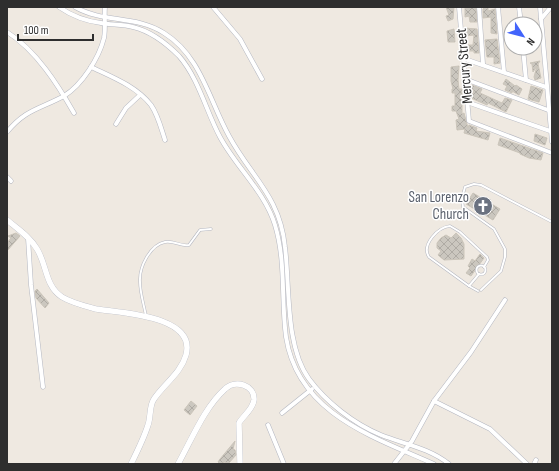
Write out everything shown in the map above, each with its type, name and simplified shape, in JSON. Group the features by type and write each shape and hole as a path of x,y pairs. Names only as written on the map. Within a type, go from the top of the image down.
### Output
{"main road":[{"path":"7,220 28,238 39,252 51,287 60,296 88,307 146,316 175,328 184,338 187,349 186,355 175,375 152,404 148,426 131,464"},
{"path":"178,464 215,401 226,387 235,384 243,384 252,393 254,400 250,409 239,423 240,464"}],"street":[{"path":"59,7 70,14 105,23 133,26 162,42 180,57 199,90 219,136 268,208 275,225 280,247 286,338 293,362 310,391 336,415 350,425 376,439 434,464"},
{"path":"75,7 104,17 144,23 165,34 184,50 198,69 229,136 277,209 285,246 292,335 303,369 315,386 330,401 363,426 428,452 449,464"},
{"path":"7,132 19,118 28,112 64,96 91,67 104,38 105,7"},
{"path":"213,7 240,39 262,79"},
{"name":"Mercury Street","path":"460,7 462,58 469,120 472,124 552,153"},
{"path":"479,7 483,64"},
{"path":"498,7 504,72"},
{"path":"543,17 551,7"},
{"path":"7,32 42,66 64,96 74,113"},
{"path":"543,47 548,110 551,118 550,131 552,141"},
{"path":"524,56 526,80"},
{"path":"462,58 483,64 546,88"},
{"path":"91,67 123,82 140,95 155,113 165,140"},
{"path":"465,79 548,110"},
{"path":"116,124 126,108 140,95"},
{"path":"467,102 550,131"},
{"path":"246,176 252,170"},
{"path":"7,177 11,181"},
{"path":"28,238 31,285 42,387"},
{"path":"280,247 285,246"},
{"path":"394,464 409,445 434,401 471,352 505,300"},
{"path":"285,318 291,316"},
{"path":"282,413 315,386"},
{"path":"434,401 490,429 527,464"},
{"path":"268,425 284,464"}],"lane":[{"path":"482,290 501,271 505,258 505,248 494,229 463,207 462,198 466,187 476,184 519,204 552,222"},
{"path":"478,274 485,273 484,267 488,260 487,257 460,232 450,226 440,229 427,246 427,254 435,263 478,291"},
{"path":"146,316 140,281 142,268 153,249 168,241 184,246 190,245 200,230 210,228"},
{"path":"469,286 478,274 478,267 484,267"}],"building":[{"path":"446,7 454,7 453,19 448,21 446,16 449,15"},
{"path":"465,7 476,7 477,22 470,22 469,16 465,17"},
{"path":"488,7 488,11 495,9 497,34 491,33 491,17 483,18 483,9"},
{"path":"464,28 477,29 479,53 468,51 468,45 473,45 474,35 465,36"},
{"path":"454,29 455,42 448,42 447,31"},
{"path":"497,39 500,63 494,64 494,57 487,57 485,40"},
{"path":"540,61 538,64 541,78 535,80 534,77 537,66 533,72 532,64 530,63"},
{"path":"459,66 458,80 459,89 462,89 462,114 464,113 468,128 469,125 477,128 476,131 490,133 488,140 464,133 465,129 457,130 456,120 459,119 456,111 452,111 452,106 455,106 455,93 452,93 451,67"},
{"path":"506,79 522,89 519,95 512,91 512,93 505,90 507,86 503,84"},
{"path":"472,85 482,89 480,93 502,103 505,98 512,100 506,112 488,103 487,105 471,98 474,90 470,89"},
{"path":"531,86 543,90 539,102 528,99"},
{"path":"535,134 547,138 545,145 534,141"},
{"path":"500,138 543,153 541,160 529,158 498,145"},
{"name":"San Lorenzo Church","path":"473,193 500,209 493,220 466,204"},
{"path":"16,233 20,236 7,251 7,243 11,238 8,236"},
{"path":"456,233 464,244 464,259 444,260 438,255 441,251 437,248 437,243 446,235 451,238"},
{"path":"480,254 484,258 471,276 466,273 470,268 468,266 472,259 475,261"},
{"path":"37,289 49,303 45,308 36,298 35,291"},
{"path":"191,401 197,406 190,415 184,410"},
{"path":"235,441 233,449 235,450 236,455 228,464 225,462 220,464 218,462"}],"place":[{"name":"San Lorenzo Church","path":"483,206"}]}
